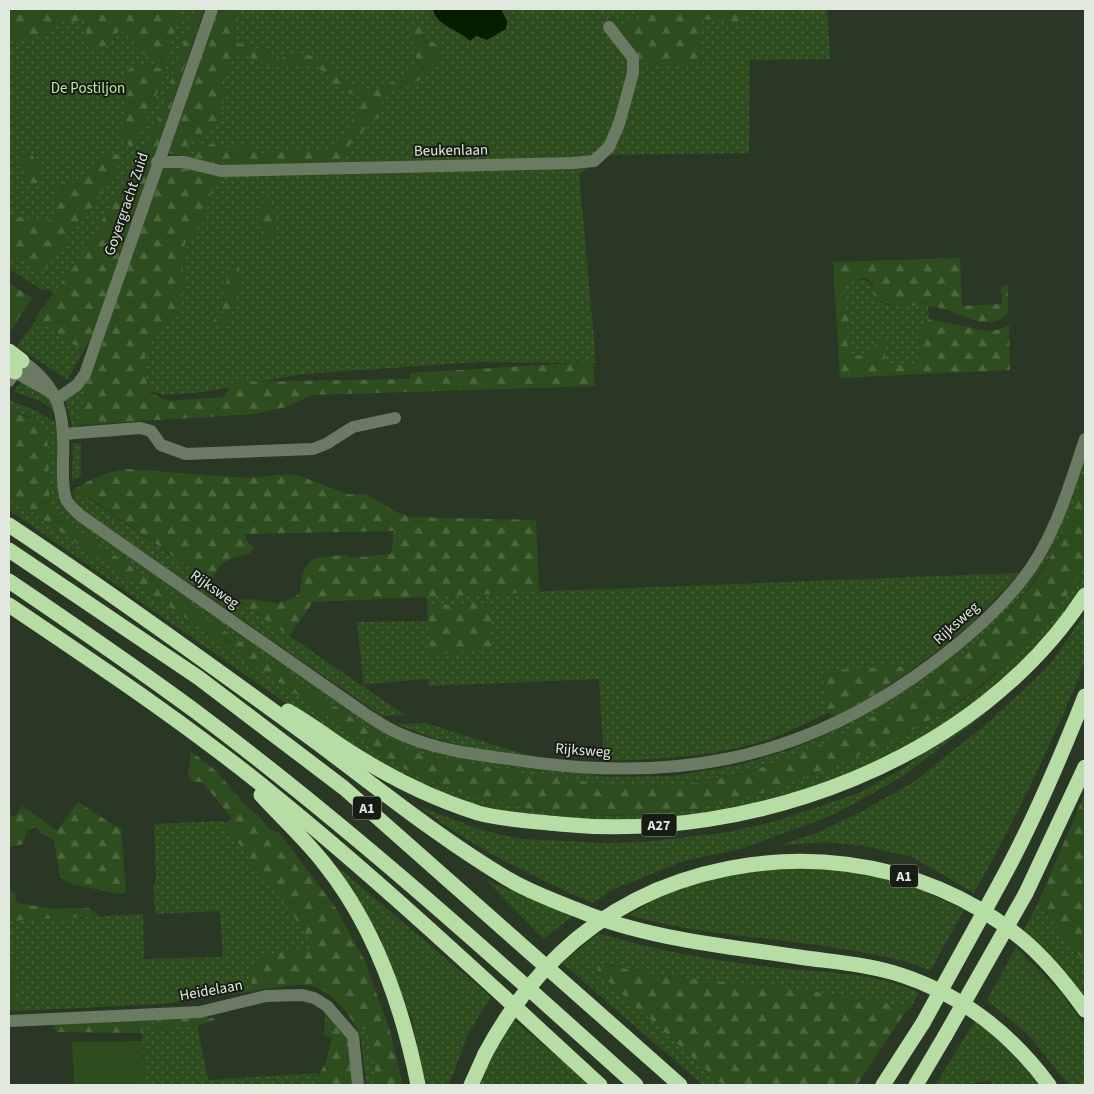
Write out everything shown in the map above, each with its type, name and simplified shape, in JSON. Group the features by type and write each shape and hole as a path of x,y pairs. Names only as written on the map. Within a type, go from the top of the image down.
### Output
{"highway":[{"path":"9,351 14,370"},
{"name":"A1","path":"9,525 234,682 440,834 510,880 582,912 640,931 765,950 816,953 896,968 936,983 976,1006 1012,1034 1060,1085"},
{"name":"A1","path":"9,550 198,678 344,788 680,1085"},
{"name":"A1","path":"9,582 194,711 336,823 520,980 636,1085"},
{"name":"A27","path":"234,682 300,718 393,777 427,794 480,813 578,826 628,827 682,824 750,812 807,796 865,773 926,742 990,699 1017,676 1063,628 1085,595"},
{"path":"9,604 141,695 273,794 380,886 600,1085"},
{"path":"883,1085 923,1023 1026,835 1053,776 1085,696"},
{"path":"231,762 323,862 372,939 392,985 418,1085"},
{"path":"916,1085 1026,893 1085,767"},
{"name":"A1","path":"471,1085 506,1015 558,954 612,912 657,890 703,873 755,862 835,862 902,875 960,898 1002,924 1041,957 1085,1010"},
{"path":"765,950 899,974 953,997 980,1014 1005,1034 1034,1065 1049,1085"}],"street":[{"name":"Goyergracht Zuid","path":"56,397 77,385 85,374 157,162 212,9"},
{"name":"Beukenlaan","path":"157,162 184,162 221,171 594,161 609,147 619,124 633,73 633,58 608,27"},
{"path":"14,370 45,378 56,397"},
{"name":"Rijksweg","path":"56,397 64,438 64,490 66,501 82,516 364,713 397,733 456,751 568,768 636,770 702,764 770,750 850,716 887,696 944,656 987,618 1023,579 1048,539 1067,495 1085,439"},
{"path":"64,438 140,428 151,432 161,445 172,451 186,454 313,449 326,444 353,427 395,418"},
{"name":"Heidelaan","path":"9,1021 200,1012 266,996 302,995 314,998 327,1006 353,1036 358,1085"}],"green space":[{"name":"De Postiljon","path":"9,9 198,9 81,356 67,380 17,346 55,294 46,288 44,291 9,269"},
{"path":"9,9 181,9 155,99 131,149 121,132 128,91 125,80 128,70 136,64 163,69 136,47 132,39 119,30 111,43 99,49 94,46 88,41 86,34 88,21 60,21 46,34 15,41 9,33"},
{"path":"195,9 204,9 98,323 84,351 35,318 82,256 158,121"},
{"path":"226,9 827,9 830,59 750,60 749,153 605,155 579,174 596,363 478,362 303,374 203,392 165,395 129,385 126,322"},
{"path":"641,9 746,9 746,17 736,23 704,19 699,35 703,63 639,63 621,34 623,21 628,23 636,21 642,14"},
{"path":"216,10 236,12 238,17 234,38 238,43 260,49 274,60 279,60 288,54 302,53 323,59 340,72 345,81 373,92 408,75 418,67 411,30 420,26 425,35 441,51 443,56 427,70 422,79 407,87 388,92 383,98 381,114 352,142 340,163 244,165 193,158 197,146 206,143 229,148 247,147 259,153 333,149 336,140 347,130 363,99 340,89 317,66 296,62 283,67 271,66 243,56 236,58 229,68 223,87 228,93 221,100 224,109 211,135 200,137 193,141 183,156 166,153"},
{"path":"28,149 40,167 38,183 28,183 18,155"},
{"path":"109,154 125,155 90,210 44,270 39,272 9,252 9,215 47,222 58,215 55,189 67,181 80,184"},
{"path":"163,164 238,176 214,182 203,223 186,241 183,250 183,292 174,318 162,327 151,341 145,356 145,376 150,393 169,401 224,397 233,382 410,379 410,373 593,362 595,386 312,395 286,407 255,414 80,425 87,379 91,375 100,351"},
{"path":"268,195 271,198 276,232 272,238 267,238 264,234 260,219 262,203"},
{"path":"960,258 962,306 1002,304 1001,286 1008,285 1008,312 1004,317 1000,320 982,322 936,307 880,302 875,299 872,283 868,279 858,278 848,283 842,293 842,299 850,318 846,332 850,352 852,356 864,354 870,351 878,341 884,341 886,363 914,364 919,353 921,332 929,319 991,332 1009,325 1010,370 840,378 833,262"},
{"path":"239,265 240,282 230,320 218,326 210,323 223,313 222,300 226,284 234,267"},
{"path":"858,279 869,282 875,299 886,305 902,303 928,306 929,319 921,332 919,353 914,364 886,363 883,341 877,341 864,354 852,356 848,350 843,292 847,283"},
{"path":"9,283 32,298 9,333"},
{"path":"87,379 80,425 73,430 65,398"},
{"path":"22,382 46,393 56,412 42,402 13,391"},
{"path":"9,400 37,411 58,424 59,496 65,510 339,699 447,753 608,777 672,776 735,766 789,750 823,736 880,705 984,627 1065,514 1085,458 1085,468 1080,493 1066,527 1037,575 999,621 952,663 900,701 844,733 786,759 728,776 673,785 613,785 522,774 433,757 408,750 365,727 50,511 47,431 28,416 9,410"},
{"path":"9,410 41,423 47,431 50,511 365,727 408,750 433,757 551,777 611,784 640,785 670,785 718,779 769,765 820,745 870,719 918,689 962,655 1001,620 1033,583 1057,546 1085,478 1086,557 1075,582 1059,606 1002,667 961,700 893,740 814,774 770,790 725,803 686,810 646,814 562,813 521,807 481,798 442,786 406,770 9,496"},
{"path":"73,443 81,443 81,476 72,481"},
{"path":"127,469 248,478 288,474 300,476 347,494 368,495 396,512 410,517 536,520 539,592 313,602 289,636 237,600 253,599 275,603 291,599 300,593 304,570 310,561 332,556 351,558 391,554 394,531 245,534 246,540 254,548 250,554 231,559 221,565 212,583 81,492 81,485 87,482 109,473"},
{"path":"81,485 82,492 89,499 364,687 357,622 428,621 430,654 490,603 427,605 426,596 1020,573 970,625 917,666 823,670 827,713 775,737 733,749 691,756 604,761 599,679 429,686 428,679 365,684 365,688 405,715 382,716 81,509 74,501 73,490"},
{"path":"9,496 406,770 434,783 495,802 560,813 625,816 685,810 772,789 828,768 938,716 977,690 1051,616 1074,584 1085,560 1085,587 1072,609 1018,670 928,737 835,780 718,816 555,824 428,794 313,722 9,510"},
{"path":"490,603 493,651 430,654 427,605"},
{"path":"1085,613 1085,661 1082,670 1031,783 974,893 912,857 864,846 826,842 780,845 819,832 863,811 915,781 991,720 1035,679 1052,662"},
{"path":"917,666 870,698 836,716 827,713 823,670"},
{"path":"983,710 985,714 903,776 835,814 744,848 684,861 614,889 592,903 525,872 482,848 461,836 420,807 485,831 522,839 602,843 648,842 728,832 776,821 859,793 902,769"},
{"path":"426,723 554,762 454,744 397,724"},
{"path":"191,751 216,771 267,827 280,834 336,908 365,961 390,1031 403,1085 378,1085 367,1029 357,1029 342,1007 329,995 313,986 305,985 254,991 251,980 252,971 256,962 263,954 317,950 268,879 262,877 225,824 232,818 202,782 193,782 188,776"},
{"path":"1085,793 1085,963 1038,903"},
{"path":"78,802 115,826 121,827 126,892 120,894 71,884 60,877 54,840 40,833 36,827 27,831 23,844 9,847 9,815 15,817 23,806 57,831"},
{"path":"223,821 262,877 268,879 318,950 253,966 251,974 254,991 162,1004 19,1011 15,955 9,955 9,921 143,914 144,959 223,957 220,911 155,914 153,886 156,879 154,824"},
{"path":"338,867 491,997 468,1034 449,1085 424,1085 413,1023 380,937"},
{"path":"779,867 866,873 912,886 964,910 930,971 900,960 869,954 683,928 629,915 662,895 699,880"},
{"path":"486,880 573,916 543,939"},
{"path":"9,890 16,893 15,899 18,903 54,909 89,908 99,916 9,921"},
{"path":"1038,903 1085,963 1085,996 1050,955 1023,931"},
{"path":"598,933 704,958 866,977 903,986 919,993 911,1007 798,989 654,975 605,963 598,969 723,1085 703,1085 562,963"},
{"path":"1016,947 1063,995 1085,1027 1085,1085 1069,1085 1027,1034 987,1000"},
{"path":"15,954 19,1011 9,1011 9,955"},
{"path":"601,963 654,975 798,989 911,1007 906,1011 857,1085 723,1085 600,974 597,969"},
{"path":"326,1008 350,1042 353,1085 317,1085 319,1074 326,1062 332,1038 324,1035"},
{"path":"160,1013 155,1028 197,1026 208,1080 318,1073 317,1085 143,1085 142,1033 146,1018"},
{"path":"195,1015 216,1019 197,1026 155,1028 157,1018"},
{"path":"146,1018 142,1033 56,1032 52,1023"},
{"path":"512,1018 521,1026 591,1085 476,1085"},
{"path":"975,1021 1009,1051 1040,1085 993,1085 990,1081 961,1085 935,1085"},
{"path":"357,1029 367,1029 378,1085 366,1085 361,1038"},
{"path":"142,1041 143,1085 74,1085 72,1042"}],"shaded area":[{"path":"436,9 501,9 507,21 506,29 487,40 476,36 470,41 440,21 433,11"}]}
